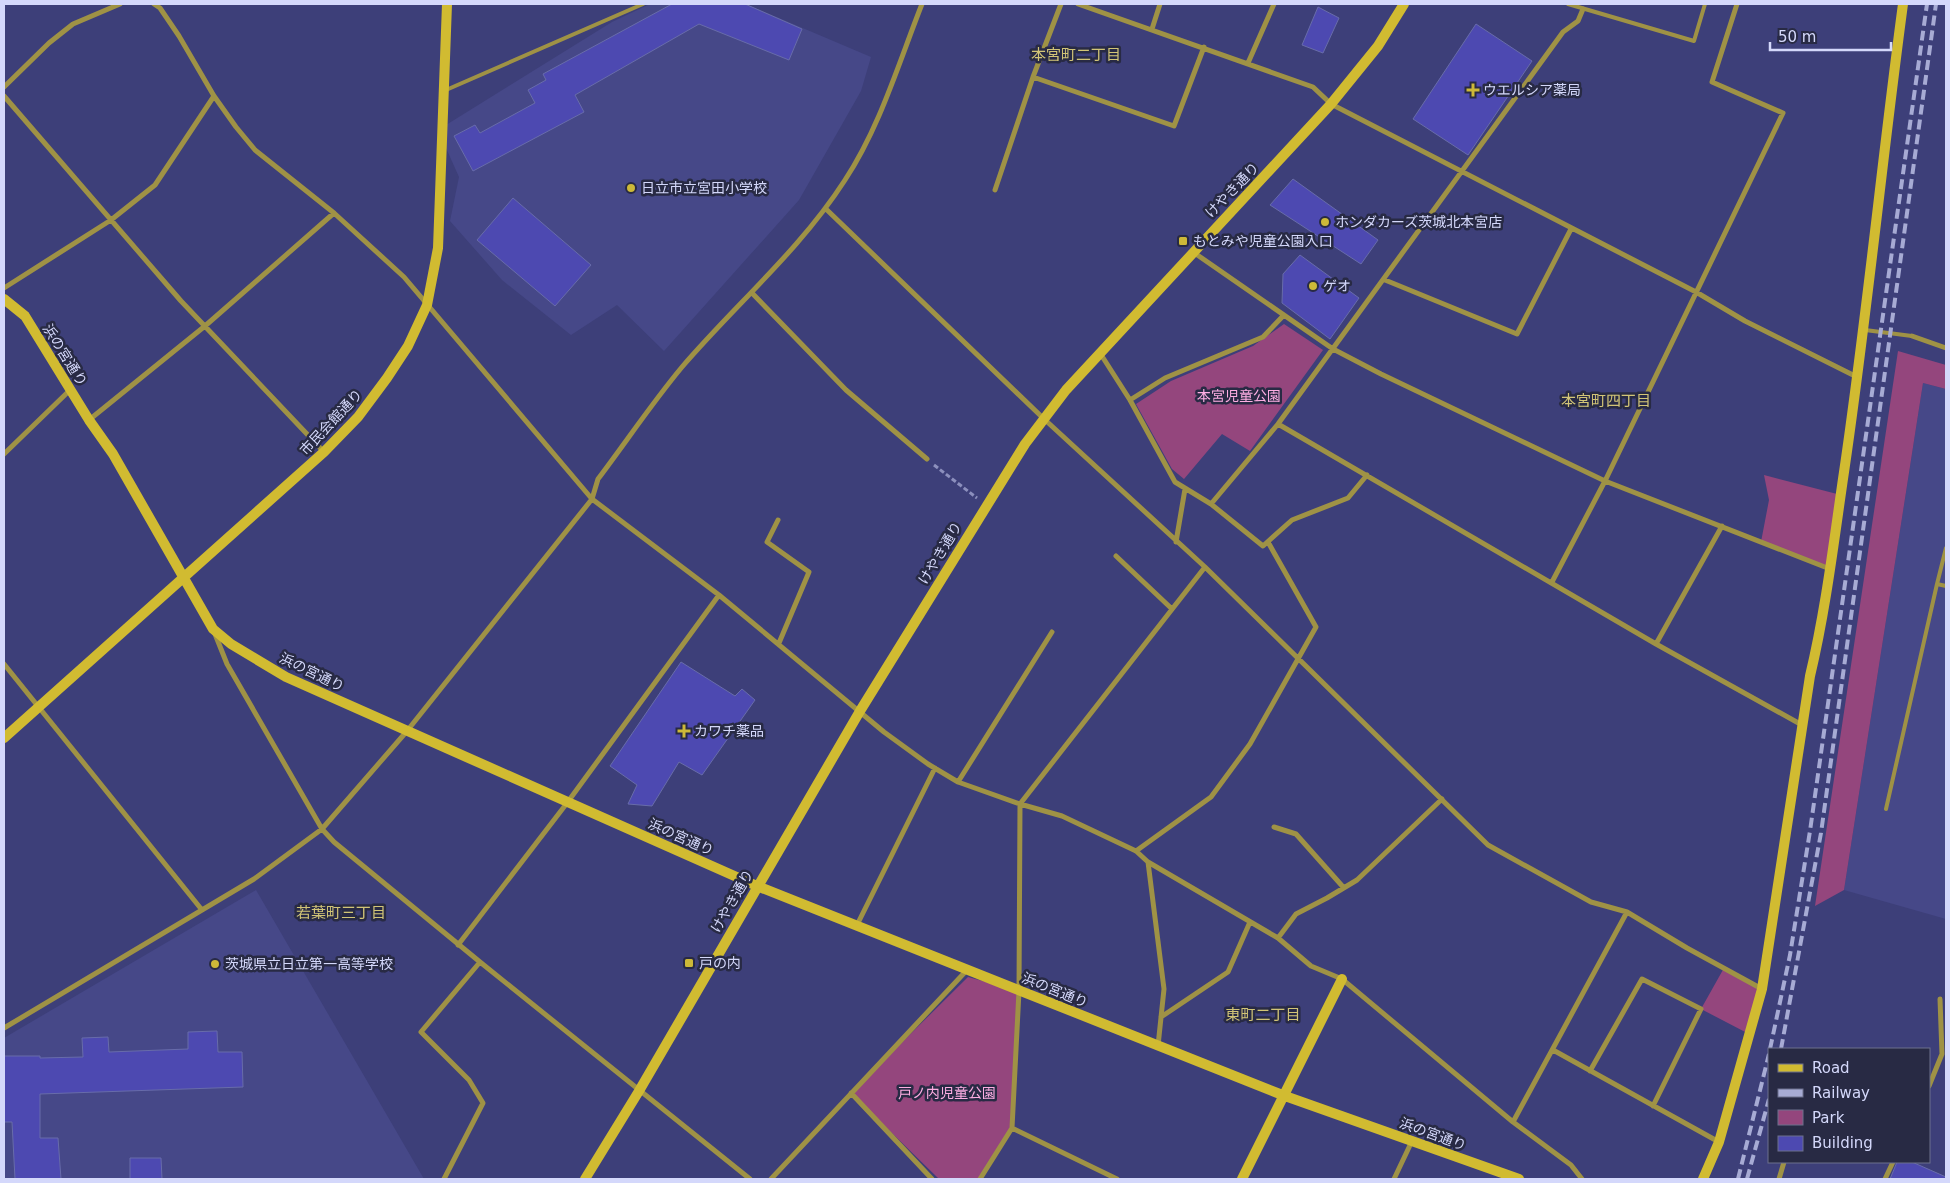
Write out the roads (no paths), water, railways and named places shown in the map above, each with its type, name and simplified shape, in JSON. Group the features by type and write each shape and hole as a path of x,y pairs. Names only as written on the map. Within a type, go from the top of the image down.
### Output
{"street":[{"path":"4,87 49,43 73,24 120,4"},
{"path":"154,4 161,6 214,96 255,150 334,213 404,276 592,499 719,595 884,732 935,768 958,782 1020,804 1062,816 1136,851 1148,862 1278,938 1311,966 1342,979 1513,1122 1571,1165 1582,1179"},
{"name":"市民会館通り","path":"4,738 324,452 358,417 408,346 428,305 438,248 447,4"},
{"path":"4,1028 254,879 322,829 407,731 592,499 598,479 682,368 752,293 826,209 847,178 869,137 922,4"},
{"path":"995,190 1033,77 1061,4"},
{"path":"1078,4 1204,47 1312,87 1331,104 1696,292 1745,321 1858,377"},
{"path":"1152,29 1160,4"},
{"path":"1248,63 1274,4"},
{"name":"けやき通り","path":"585,1179 639,1091 860,711 985,505 1044,418 1100,352 1331,104 1378,46 1404,4"},
{"path":"1552,582 1605,481 1783,113 1712,82 1737,4"},
{"path":"1703,1179 1719,1142 1762,989 1810,676 1822,626 1858,377 1880,175 1903,4"},
{"path":"1211,504 1278,424 1385,280 1460,172 1563,32 1578,21 1583,9"},
{"path":"1033,77 1174,126 1204,47"},
{"path":"4,96 205,326 324,452"},
{"path":"4,288 111,220 154,185 214,96"},
{"path":"826,209 1044,418 1205,567 1488,846 1591,902 1628,912 1762,989"},
{"path":"89,420 205,326 334,213"},
{"path":"1385,280 1517,334 1571,229"},
{"path":"1192,252 1333,349 1605,481 1830,570"},
{"path":"752,293 846,390 927,459"},
{"name":"浜の宮通り","path":"4,299 25,316 89,420 113,454 213,629 231,644 286,677 757,886 1285,1096 1519,1179"},
{"path":"1130,400 1173,375 1263,337 1283,316"},
{"path":"1912,336 1946,348"},
{"path":"1100,352 1130,400 1175,482 1211,504 1263,546 1292,520 1348,498 1367,475"},
{"path":"4,454 70,390"},
{"path":"1278,424 1656,644 1803,726"},
{"path":"1176,542 1185,489"},
{"path":"778,520 767,542 809,572 779,643"},
{"path":"1656,644 1722,526"},
{"path":"1136,851 1211,797 1250,744 1316,628 1268,542"},
{"path":"1116,556 1172,609"},
{"path":"980,1179 1012,1128 1019,991 1020,804 1205,567"},
{"path":"458,945 567,803 719,595"},
{"path":"213,629 227,664 322,829 334,842 458,945 750,1179"},
{"path":"958,782 1052,632"},
{"path":"4,664 202,910"},
{"path":"858,925 935,768"},
{"path":"1278,938 1296,914 1344,888 1364,874 1442,799"},
{"path":"1274,827 1296,834 1344,888"},
{"path":"1148,862 1164,989 1158,1047"},
{"path":"1513,1122 1628,912"},
{"path":"1161,1017 1228,972 1250,922"},
{"path":"444,1179 483,1103 469,1080 421,1032 480,962"},
{"path":"771,1179 967,970"},
{"path":"1242,1179 1342,979"},
{"path":"1590,1071 1642,979 1701,1009 1653,1106"},
{"path":"1930,1084 1944,1055 1940,999"},
{"path":"1552,1050 1719,1142"},
{"path":"850,1093 932,1179"},
{"path":"1012,1128 1117,1179"},
{"path":"1394,1179 1412,1141"},
{"path":"1779,1179 1784,1163"},
{"path":"1885,1179 1893,1163"}],"lane":[{"path":"444,91 643,4"},
{"path":"1568,4 1694,41 1705,4"},
{"path":"1863,330 1912,336"},
{"path":"1886,809 1946,548"},
{"path":"1938,584 1946,586"}],"railway":[{"path":"1770,1048 1790,955 1810,831 1927,4"},
{"path":"1781,1048 1821,833 1936,4"},
{"path":"1738,1179 1768,1058"},
{"path":"1747,1179 1768,1103"}],"place":[{"name":"ウエルシア薬局","path":"1473,90"},
{"name":"日立市立宮田小学校","path":"631,188"},
{"name":"ホンダカーズ茨城北本宮店","path":"1325,222"},
{"name":"もとみや児童公園入口","path":"1183,241"},
{"name":"ゲオ","path":"1313,286"},
{"name":"カワチ薬品","path":"684,731"},
{"name":"戸の内","path":"689,963"},
{"name":"茨城県立日立第一高等学校","path":"215,964"}],"district":[{"name":"本宮町二丁目","path":"1076,55"},
{"name":"本宮町四丁目","path":"1606,401"},
{"name":"若葉町三丁目","path":"341,913"},
{"name":"東町二丁目","path":"1263,1015"}],"park label":[{"name":"本宮児童公園","path":"1239,396"},
{"name":"戸ノ内児童公園","path":"947,1093"}]}
